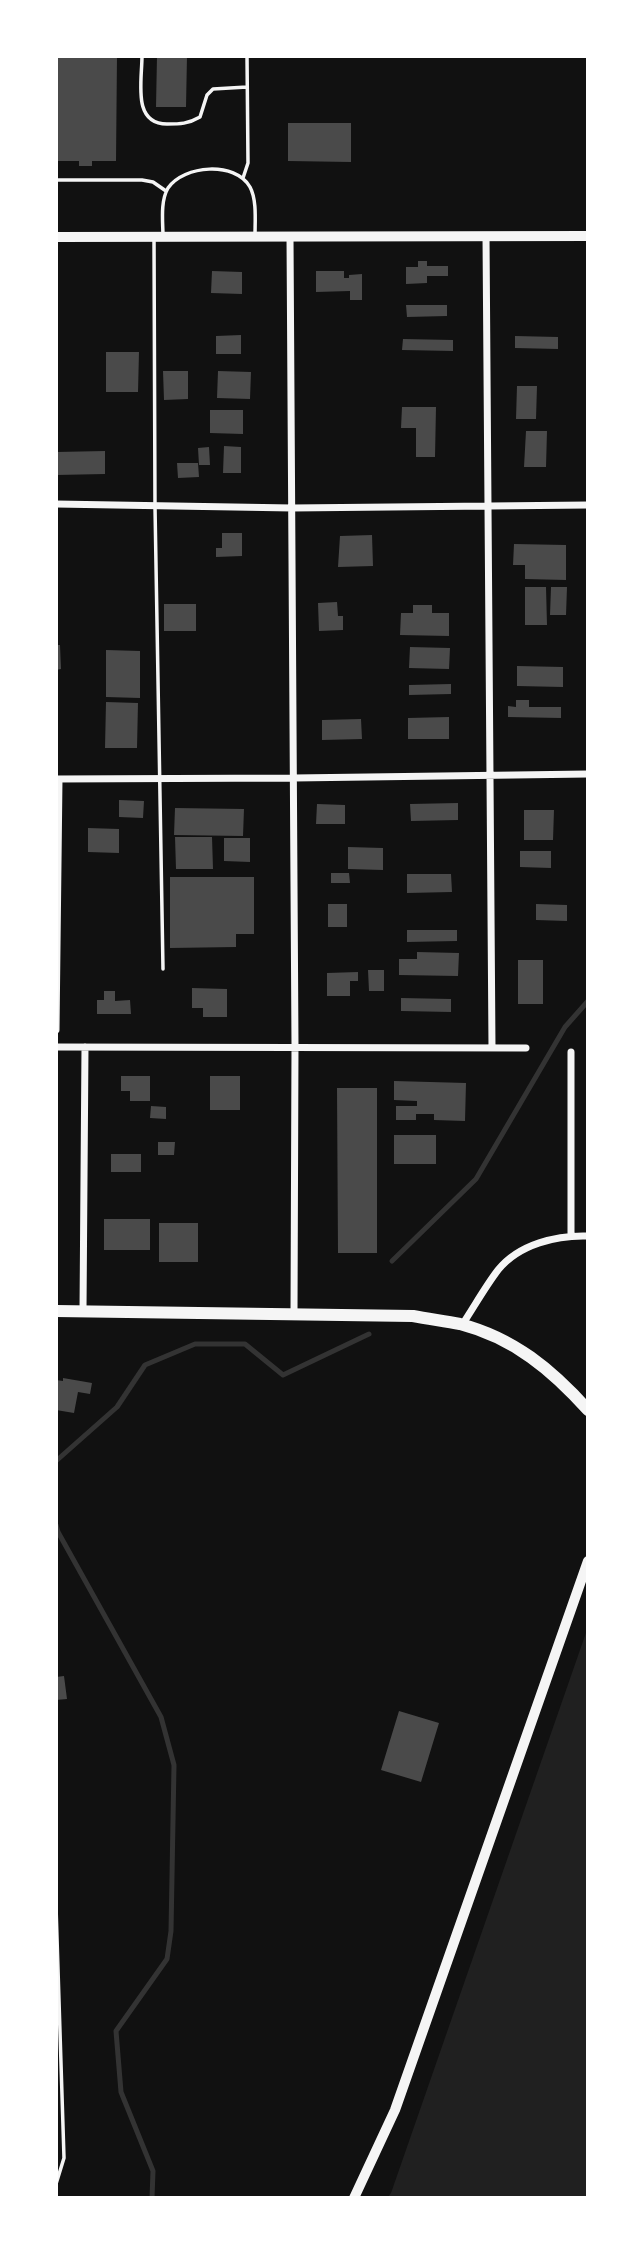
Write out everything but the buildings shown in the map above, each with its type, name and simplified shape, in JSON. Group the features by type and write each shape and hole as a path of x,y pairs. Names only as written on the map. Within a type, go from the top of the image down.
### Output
{"highway":[{"path":"56,1311 412,1316 462,1325 507,1341 531,1356 562,1381 588,1410"}],"street":[{"path":"486,236 492,1048"},
{"path":"56,237 588,236"},
{"path":"290,237 294,1313"},
{"path":"56,504 292,508 588,505"},
{"path":"56,1030 58,779 588,774"},
{"path":"56,1047 526,1048"},
{"path":"83,1310 85,1047"},
{"path":"570,1236 571,1052"},
{"path":"462,1325 500,1267 528,1246 570,1236 588,1236"},
{"path":"354,2198 395,2110 588,1560"}],"lane":[{"path":"142,56 142,108 147,118 159,124 189,124 200,117 207,95 213,89 247,87"},
{"path":"243,178 248,163 247,56"},
{"path":"163,969 155,507 158,237 167,192 177,180 202,170 233,172 243,178 253,195 256,237"},
{"path":"56,180 142,180 153,182 167,192"},
{"path":"56,1906 64,2158 56,2184"}],"shaded area":[{"path":"588,1627 588,2198 387,2198 391,2193"}],"waterway":[{"path":"392,1261 476,1179 565,1027 588,1001"},
{"path":"56,1461 117,1407 145,1365 195,1344 245,1344 283,1375 369,1334"},
{"path":"56,1525 161,1717 174,1765 171,1931 167,1959 116,2031 121,2092 153,2171 152,2198"}]}
